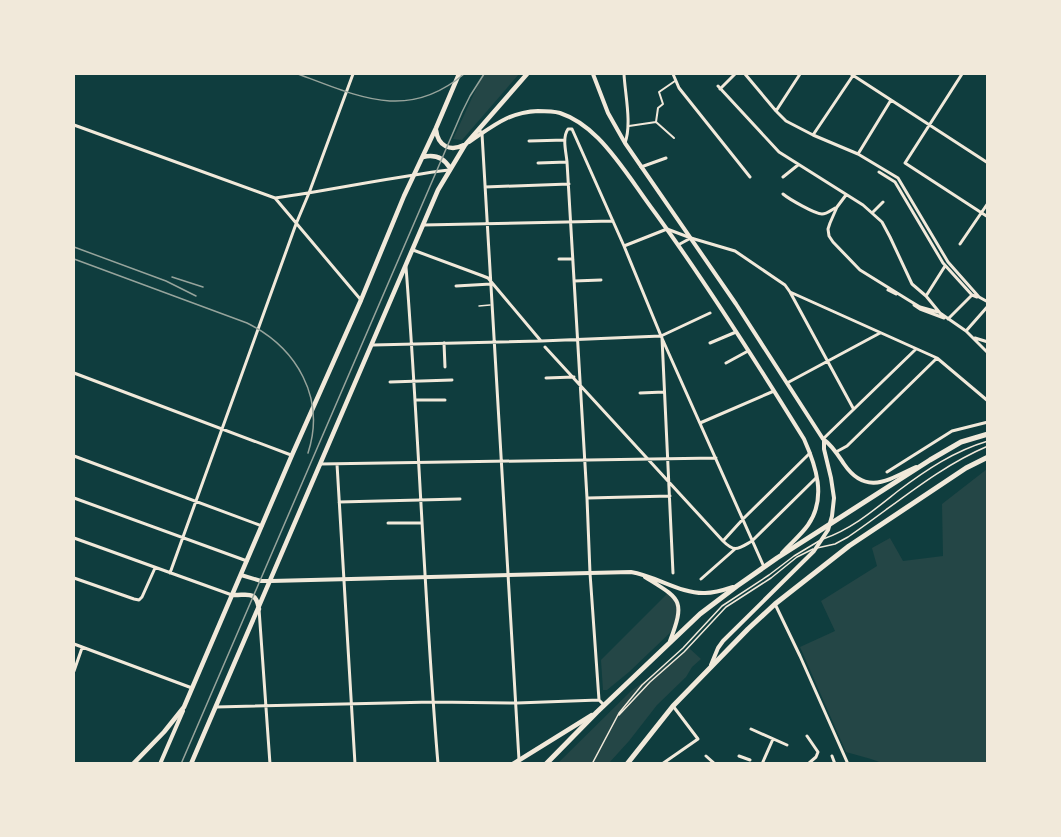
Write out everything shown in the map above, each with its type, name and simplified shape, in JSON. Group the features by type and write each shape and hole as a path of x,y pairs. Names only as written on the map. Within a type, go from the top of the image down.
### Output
{"highway":[{"path":"546,764 670,640 737,586 930,460 961,442 987,434"},
{"path":"627,764 673,706 748,628 775,604 849,546 957,474 987,457"}],"main road":[{"path":"160,764 459,74"},
{"path":"436,128 437,138 444,146 453,149 460,148 480,132 527,74"},
{"path":"593,74 608,113 625,143 691,238 823,439 836,452 850,473 861,481 883,482 930,460"},
{"path":"480,132 501,120 520,113 549,111 574,118 593,133 612,155 667,229 774,390 810,452 818,477 818,501 815,513 804,531 777,558"},
{"path":"191,764 438,190 465,145"},
{"path":"423,157 439,158 446,162 450,169"},
{"path":"710,668 723,641 814,551 828,530 834,498 823,439"},
{"path":"241,575 261,581 271,581 631,572 696,592 712,592 737,586"},
{"path":"642,575 666,590 676,601 679,617 670,640"},
{"path":"232,595 252,596 257,600 259,609"},
{"path":"133,764 184,707"},
{"path":"513,764 597,712"}],"street":[{"path":"170,573 296,224 353,74"},
{"path":"624,74 628,126 625,143"},
{"path":"674,74 679,88 750,177"},
{"path":"735,74 719,87 779,152 872,213 886,229 909,280 940,313 966,331 987,353"},
{"path":"746,74 786,121 858,154 898,178 948,262 979,297"},
{"path":"776,111 800,74"},
{"path":"813,135 853,74 987,163"},
{"path":"962,74 905,163 987,217"},
{"path":"656,122 658,108 663,104 659,92 675,81"},
{"path":"858,154 891,100"},
{"path":"628,126 656,122 674,138"},
{"path":"74,125 275,198 450,169"},
{"path":"604,705 599,700 590,573 565,140 567,129 572,129 764,567"},
{"path":"480,132 492,284 519,760"},
{"path":"529,141 565,140"},
{"path":"641,167 666,158"},
{"path":"538,163 567,162"},
{"path":"783,177 799,165"},
{"path":"879,172 895,182 945,267 972,295 987,302"},
{"path":"485,187 568,184"},
{"path":"783,194 788,199 820,214 837,207"},
{"path":"846,195 837,207 830,223 829,236 860,270 920,307 940,313"},
{"path":"275,198 361,300"},
{"path":"872,213 883,202"},
{"path":"960,244 987,203"},
{"path":"423,225 613,221"},
{"path":"624,246 667,229 735,251 785,285 853,408"},
{"path":"678,245 691,238"},
{"path":"413,250 483,276 541,341"},
{"path":"559,259 573,259"},
{"path":"406,267 438,764"},
{"path":"926,296 945,267"},
{"path":"574,281 601,280"},
{"path":"456,286 492,284"},
{"path":"888,290 920,309 948,319"},
{"path":"790,292 937,358 987,401"},
{"path":"948,319 972,295"},
{"path":"966,331 987,306"},
{"path":"373,345 662,336 710,313"},
{"path":"710,343 736,332"},
{"path":"787,383 880,333"},
{"path":"662,336 673,573"},
{"path":"973,338 987,342"},
{"path":"444,343 445,368"},
{"path":"545,347 729,547 739,549 752,541 818,477"},
{"path":"823,439 916,349"},
{"path":"726,363 748,351"},
{"path":"836,452 848,446 937,358"},
{"path":"74,374 292,455"},
{"path":"546,378 574,377"},
{"path":"390,382 452,380"},
{"path":"700,423 774,390"},
{"path":"640,393 664,392"},
{"path":"415,400 445,400"},
{"path":"887,472 952,432 987,422"},
{"path":"723,541 810,452"},
{"path":"74,456 262,526"},
{"path":"320,464 716,458"},
{"path":"337,464 355,764"},
{"path":"587,498 670,495"},
{"path":"74,498 247,561"},
{"path":"339,502 460,499"},
{"path":"388,524 422,523"},
{"path":"74,538 232,595"},
{"path":"701,579 735,549"},
{"path":"74,578 139,600 155,568"},
{"path":"775,604 848,764"},
{"path":"259,609 270,764"},
{"path":"74,644 192,688"},
{"path":"74,671 82,648"},
{"path":"216,707 599,700"},
{"path":"662,764 698,739 673,706"},
{"path":"751,729 787,745"},
{"path":"807,736 818,752 808,764"},
{"path":"762,764 773,739"},
{"path":"706,756 713,763"},
{"path":"739,756 750,760"},
{"path":"832,756 835,764"},
{"path":"742,764 744,758"}],"lane":[{"path":"479,306 493,305"},
{"path":"592,764 619,713 642,685 683,648 723,606 813,543 847,529 939,461 987,441"},
{"path":"619,715 650,682 684,652 726,607 771,578 797,557 808,551 841,541 874,520 933,476 987,446"}],"shaded area":[{"path":"483,74 519,74 462,140 453,139"},
{"path":"987,469 987,763 882,763 846,752 800,647 835,631 821,601 877,566 872,548 890,538 903,561 943,556 942,504"},
{"path":"667,594 676,602 678,608 674,629 629,672 607,690 603,690 601,660"},
{"path":"689,648 701,659 657,705 609,763 557,764 631,691"}],"railway":[{"path":"298,74 362,96 402,101 443,89 464,74"},
{"path":"181,764 462,112 484,74"},
{"path":"74,247 166,281 196,296"},
{"path":"74,259 247,323 280,346 293,361 310,394 313,433 308,453"},
{"path":"172,277 203,287"}]}
